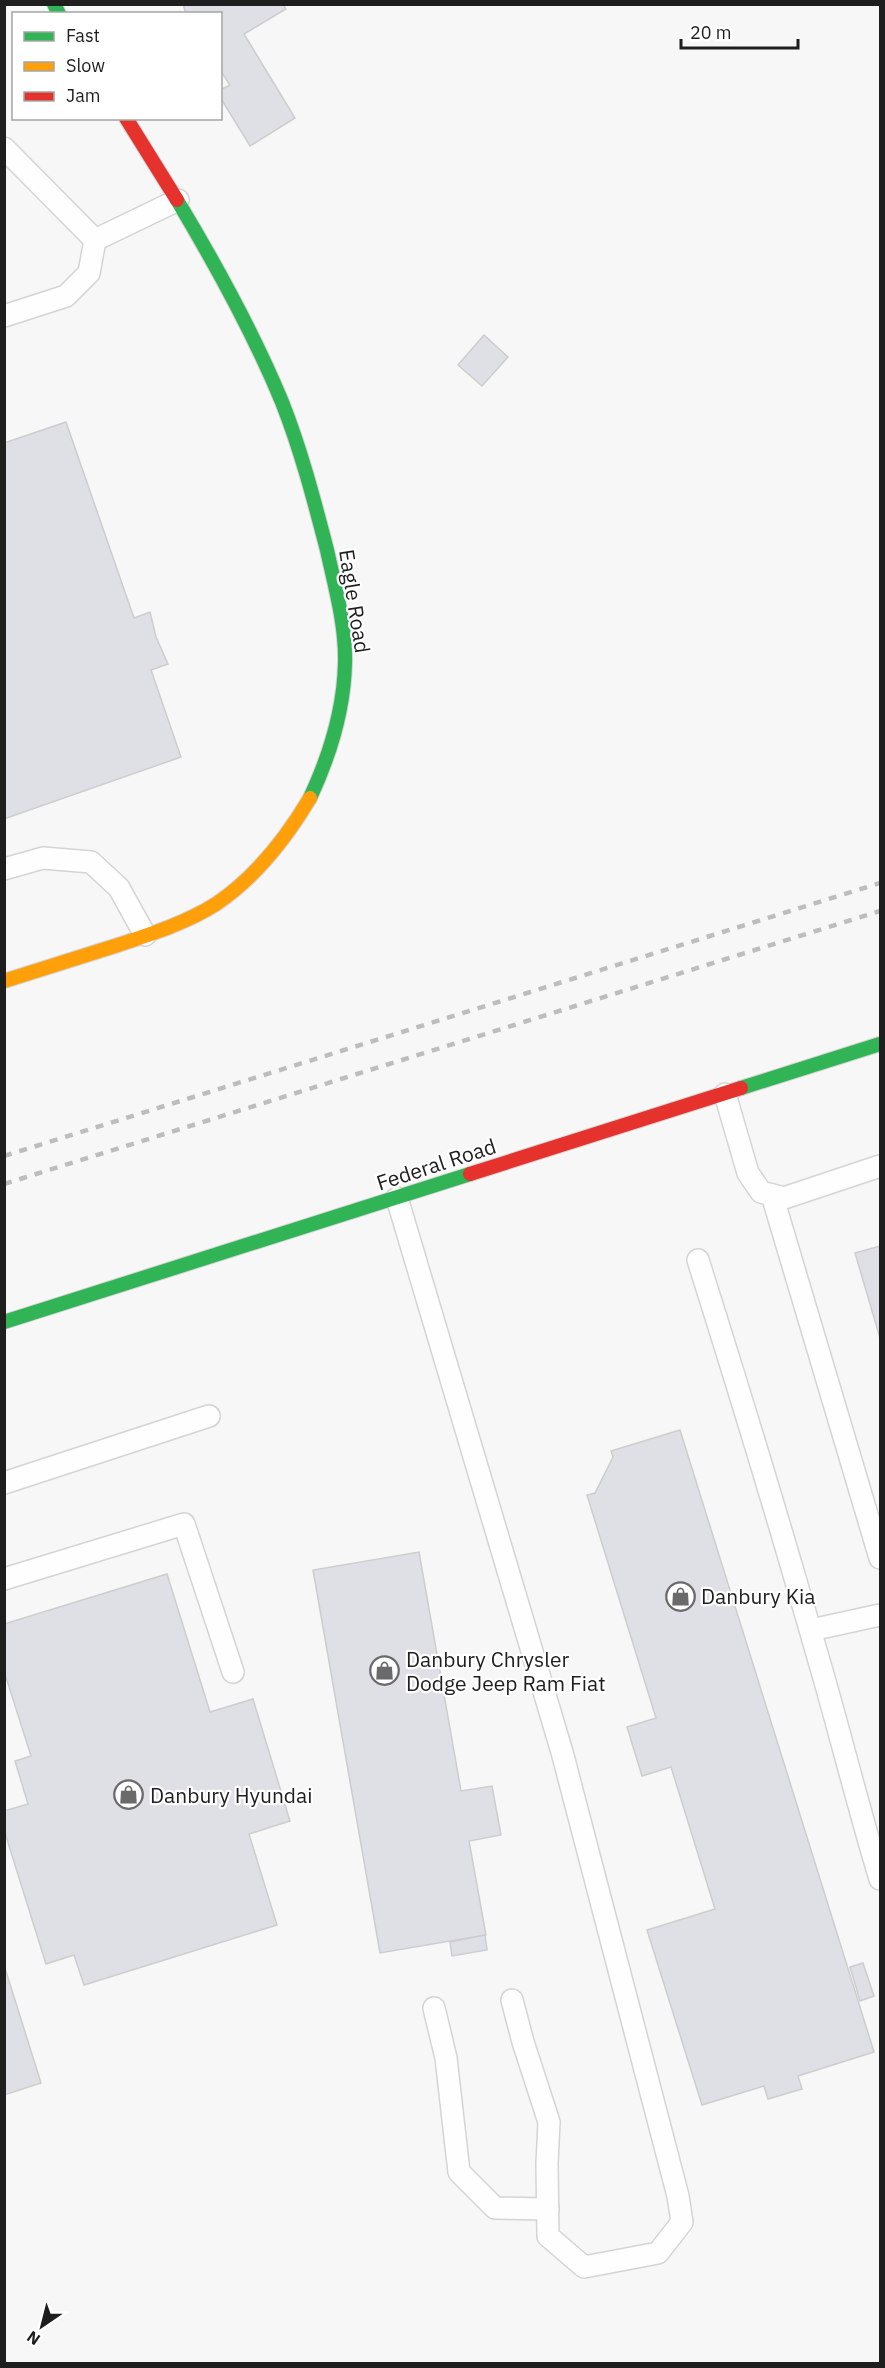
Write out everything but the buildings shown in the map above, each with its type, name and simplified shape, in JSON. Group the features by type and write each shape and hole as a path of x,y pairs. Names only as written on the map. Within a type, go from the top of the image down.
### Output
{"street":[{"name":"Eagle Road","path":"4,981 165,928 216,903 261,867 296,826 322,775 340,718 345,661 336,588 297,446 259,354 226,286 178,200 127,120"},
{"name":"Federal Road","path":"4,1322 880,1044"}],"lane":[{"path":"4,148 95,240"},
{"path":"95,240 178,200"},
{"path":"4,316 66,296 89,273 95,240"},
{"path":"4,869 43,858 91,862 119,888 145,935"},
{"path":"725,1094 748,1173 761,1192 784,1198 880,1166"},
{"path":"772,1195 880,1558"},
{"path":"397,1198 562,1752 678,2196 682,2222 658,2253 584,2267 548,2236 549,2122 512,2000"},
{"path":"698,1260 811,1630 880,1879"},
{"path":"4,1483 209,1416"},
{"path":"4,1579 184,1524 234,1672"},
{"path":"811,1630 880,1615"},
{"path":"434,2008 446,2058 459,2172 495,2208 548,2208"}],"railway":[{"path":"4,1156 880,883"},
{"path":"4,1184 880,911"}],"traffic: fast":[{"path":"54,4 58,12"},
{"path":"177,200 233,299 282,402 307,475 327,550 342,620 345,649 344,681 335,732 310,798"},
{"path":"741,1088 880,1044"},
{"path":"4,1322 470,1174"}],"traffic: slow":[{"path":"4,981 156,932 193,917 216,904 244,882 269,857 310,798"}],"traffic: jam":[{"path":"127,120 177,200"},
{"path":"470,1174 741,1088"}],"place":[{"name":"Danbury Kia","path":"680,1596"},
{"name":"Danbury Chrysler Dodge Jeep Ram Fiat","path":"385,1671"},
{"name":"Danbury Hyundai","path":"129,1795"}]}
